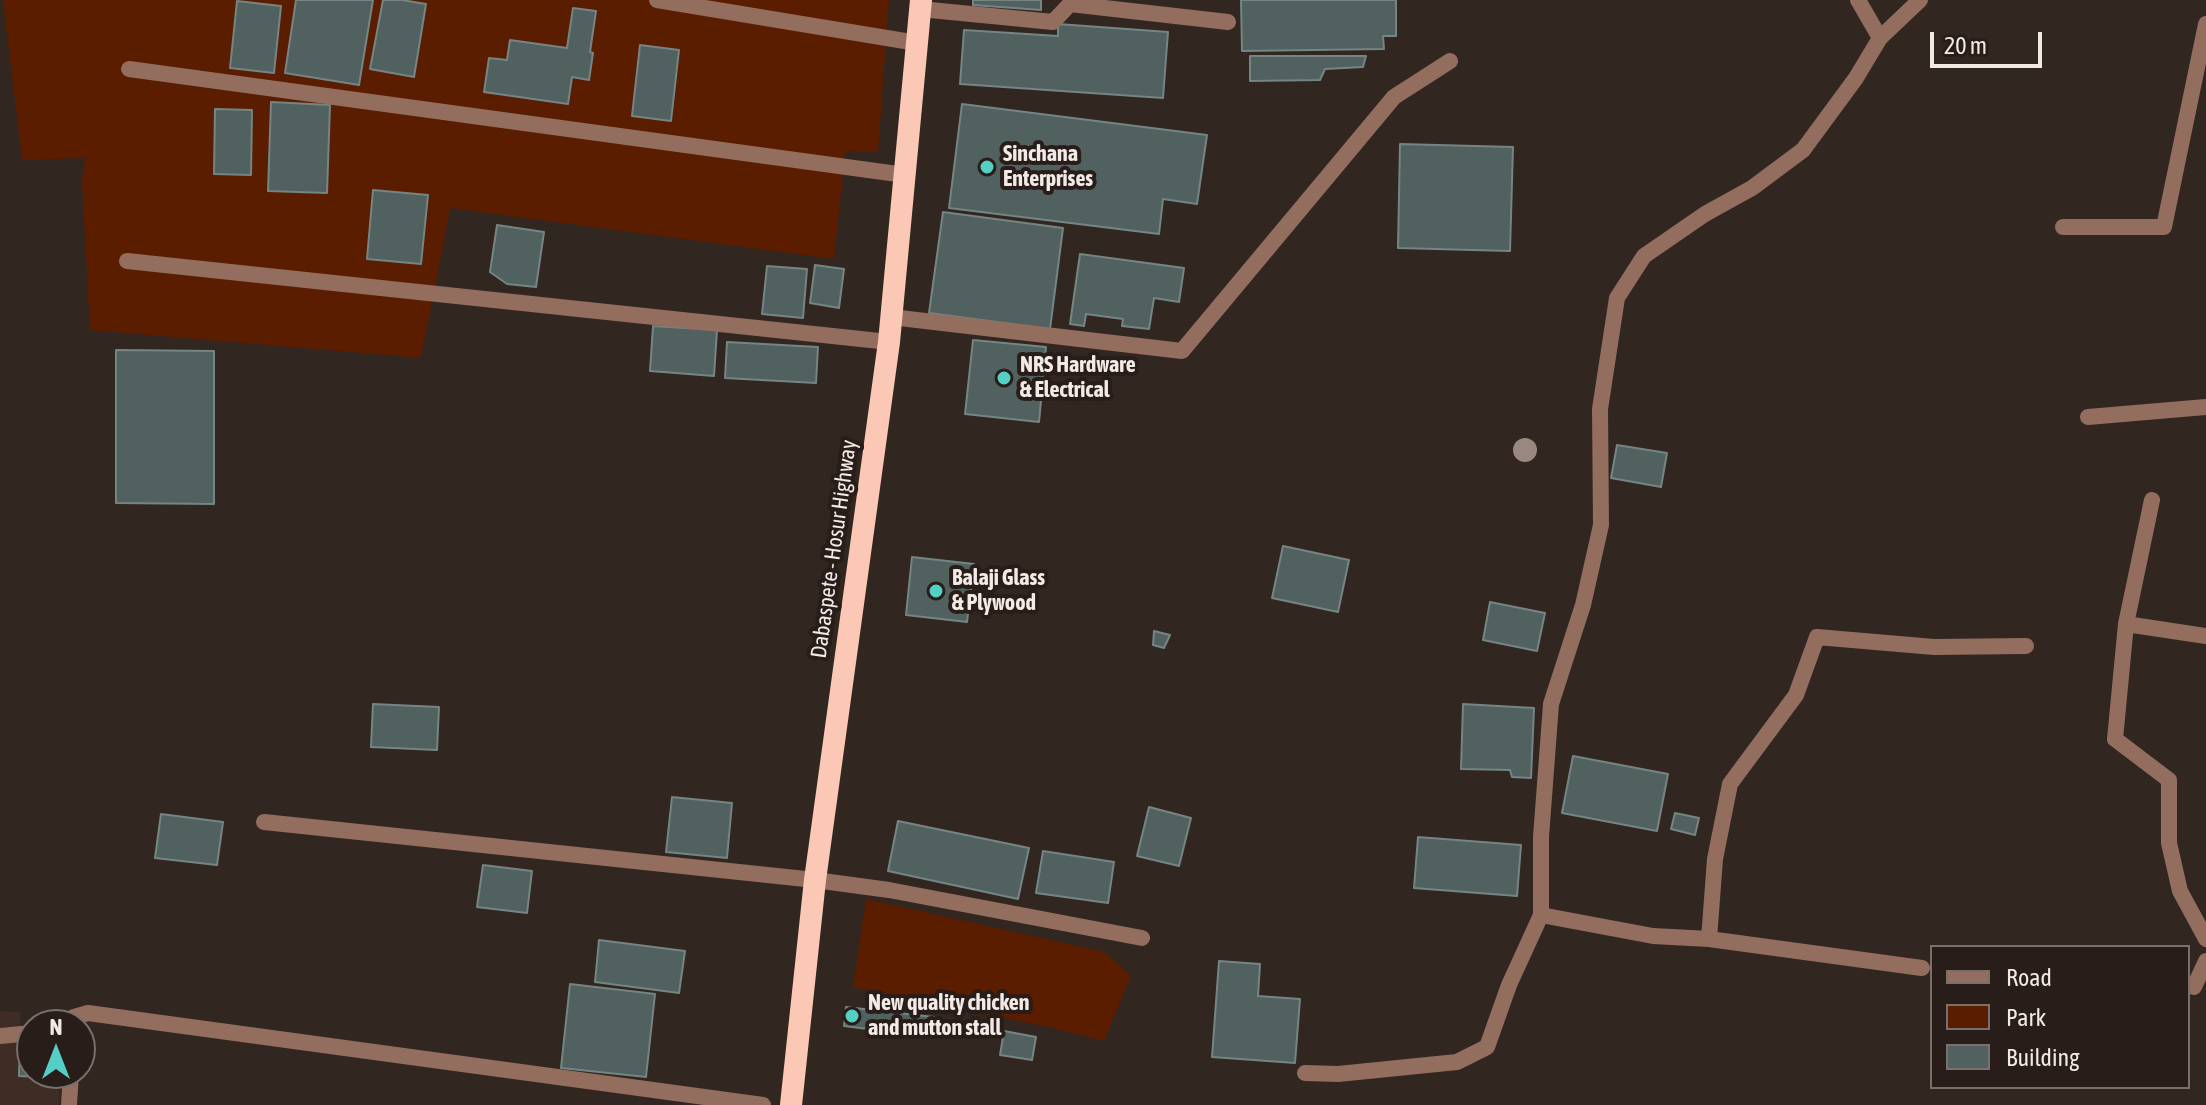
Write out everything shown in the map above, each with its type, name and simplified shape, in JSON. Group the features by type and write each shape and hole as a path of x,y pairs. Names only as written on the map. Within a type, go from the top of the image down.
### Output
{"highway":[{"name":"Dabaspete - Hosur Highway","path":"791,1105 815,880 889,342 921,4"}],"street":[{"path":"657,0 917,43"},
{"path":"1858,0 1880,38"},
{"path":"1305,1073 1338,1074 1457,1062 1487,1047 1509,985 1541,915 1541,837 1551,704 1583,605 1601,525 1600,409 1617,298 1644,256 1705,214 1752,188 1803,150 1856,78 1880,38 1920,0"},
{"path":"921,4 1053,22 1070,4 1228,22"},
{"path":"2063,227 2164,227 2206,24"},
{"path":"891,317 1182,351 1394,97 1450,61"},
{"path":"129,69 905,175"},
{"path":"127,261 889,342"},
{"path":"2088,417 2206,407"},
{"path":"2152,500 2126,624 2115,739 2169,780 2169,843 2180,891 2206,939"},
{"path":"2126,624 2206,636"},
{"path":"1709,939 1715,859 1730,784 1796,695 1817,637 1934,647 2026,646"},
{"path":"264,822 815,880 889,890 1142,938"},
{"path":"1541,915 1653,936 1709,939 1922,968"},
{"path":"2194,987 2206,961"},
{"path":"96,1014 763,1105"}],"shaded area":[{"path":"0,1011 16,1012 16,1089 60,1089 59,1105 0,1105"}],"green space":[{"path":"3,0 889,0 878,152 845,151 834,259 450,208 421,358 90,330 82,181 85,158 22,160"},
{"path":"866,899 1105,952 1131,976 1104,1041 853,987"}],"building":[{"path":"296,0 373,0 359,85 285,73"},
{"path":"383,0 426,4 414,77 370,69"},
{"path":"973,0 1041,0 1041,10 973,5"},
{"path":"1241,0 1396,0 1396,36 1383,36 1384,49 1242,51"},
{"path":"237,1 281,6 274,73 230,68"},
{"path":"573,8 596,11 589,80 572,77 568,104 484,92 489,58 507,60 510,40 567,48"},
{"path":"1058,24 1168,32 1163,98 960,84 964,30 1058,36"},
{"path":"640,45 679,50 671,121 632,116"},
{"path":"1250,56 1366,56 1363,67 1325,69 1320,80 1250,81"},
{"path":"271,102 330,105 327,193 268,191"},
{"path":"962,104 1207,135 1197,204 1163,199 1159,234 949,208"},
{"path":"215,109 252,110 251,175 214,174"},
{"path":"1400,144 1513,147 1510,251 1398,248"},
{"path":"373,190 428,195 421,264 367,259"},
{"path":"943,212 1063,228 1050,329 929,313"},
{"path":"497,225 544,232 536,287 507,284 490,272"},
{"path":"1080,254 1184,268 1179,302 1154,298 1149,329 1122,326 1123,319 1086,314 1084,326 1070,324"},
{"path":"815,265 844,269 839,308 810,303"},
{"path":"767,266 807,269 803,318 762,314"},
{"path":"653,326 717,330 714,376 650,371"},
{"path":"973,340 1046,347 1039,422 965,414"},
{"path":"727,342 818,347 816,383 725,378"},
{"path":"116,350 214,351 214,504 116,503"},
{"path":"1617,445 1667,453 1661,487 1611,478"},
{"path":"1283,546 1349,560 1338,612 1272,598"},
{"path":"912,557 974,564 967,622 906,615"},
{"path":"1490,602 1545,613 1537,651 1483,640"},
{"path":"1154,631 1170,635 1164,648 1153,645"},
{"path":"373,704 439,707 437,750 371,747"},
{"path":"1463,704 1534,708 1531,778 1512,777 1510,770 1461,769"},
{"path":"1573,756 1668,774 1657,831 1562,813"},
{"path":"672,797 732,803 727,858 666,852"},
{"path":"1149,807 1191,818 1179,866 1137,856"},
{"path":"1675,813 1699,818 1695,835 1671,829"},
{"path":"161,814 223,822 217,865 155,858"},
{"path":"898,821 1029,848 1018,899 888,871"},
{"path":"1418,837 1521,845 1517,896 1414,888"},
{"path":"1043,851 1114,862 1108,903 1036,893"},
{"path":"483,865 532,871 527,913 477,907"},
{"path":"599,940 685,951 679,993 595,982"},
{"path":"1219,961 1260,964 1258,996 1300,999 1295,1063 1212,1057"},
{"path":"570,984 655,994 646,1077 561,1068"},
{"path":"846,1007 934,1017 931,1037 844,1026"},
{"path":"1004,1031 1036,1037 1032,1060 1000,1055"}],"place":[{"name":"Sinchana Enterprises","path":"987,167"},
{"name":"NRS Hardware & Electrical","path":"1004,378"},
{"name":"Balaji Glass & Plywood","path":"936,591"},
{"name":"New quality chicken and mutton stall","path":"852,1016"}]}
